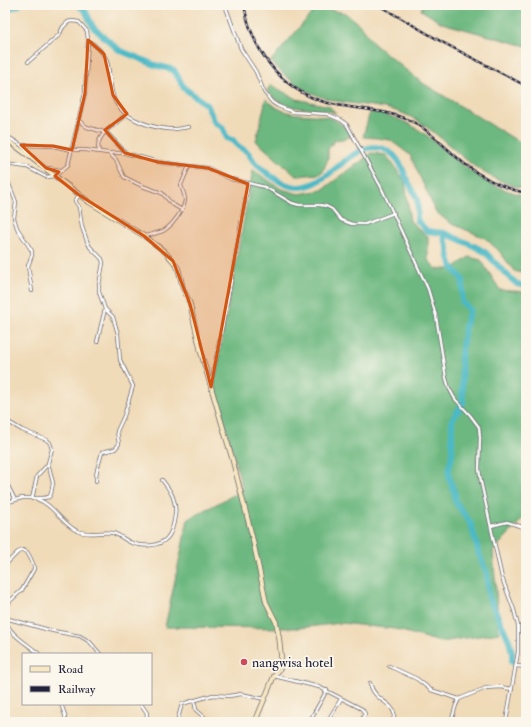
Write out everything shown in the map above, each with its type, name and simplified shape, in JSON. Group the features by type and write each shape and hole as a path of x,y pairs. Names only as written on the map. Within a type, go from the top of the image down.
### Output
{"street":[{"path":"224,5 240,46 253,68 264,92 272,102 293,112 321,113 334,117 347,125 366,157 394,213 428,289 436,316 446,378 452,394 466,409 478,427 480,438 480,476 502,578 513,605 518,626 519,640 516,666 506,722"},
{"path":"5,164 27,167 43,176 54,176 69,162 85,93 88,40 87,31 79,22 72,21 63,27 59,35 28,62"},
{"path":"88,40 99,48 104,54 110,71 113,96 116,103 126,114 144,123 161,128 176,129 189,127"},
{"path":"99,151 99,142 108,127 126,114"},
{"path":"78,120 87,127 109,134 125,153"},
{"path":"5,136 21,145 46,168 62,170"},
{"path":"5,136 79,195 144,236 164,251 174,261 178,268 183,288 190,304 201,353 232,458 266,602 277,627 281,656 280,669 274,676 266,699 255,722"},
{"path":"21,145 53,146 72,150 125,153 151,161 208,168 231,179 265,187 292,203 299,205 326,206 332,209 341,220 352,224 365,224 394,213"},
{"path":"108,153 116,160 124,177 142,186 162,193 172,204 182,210"},
{"path":"144,236 164,231 182,210 185,203 185,196 181,185 189,166"},
{"path":"5,174 16,202 14,218 17,228 32,251 28,266 32,291"},
{"path":"212,387 248,184"},
{"path":"79,195 75,201 78,207 84,234 90,247 102,259 103,263 99,292 105,309 113,317 118,334 120,360 133,386 124,416 118,428 117,433 119,444 115,449 102,452 100,463 95,473 96,481"},
{"path":"97,342 105,309"},
{"path":"5,420 17,428 47,440 50,443 52,449 48,463 36,476 32,499"},
{"path":"5,503 22,498 47,498 51,494 52,483 48,463"},
{"path":"5,480 15,500"},
{"path":"37,499 46,504 67,524 77,531 84,533 114,534 137,545 148,545 160,543 167,538 174,524 174,498 171,491 162,480"},
{"path":"491,526 508,522 526,528"},
{"path":"5,564 14,558 18,552 23,550 28,554 34,567 22,590 5,608"},
{"path":"5,619 12,633 38,653"},
{"path":"5,619 53,632 80,636 87,640 99,653"},
{"path":"5,631 8,642"},
{"path":"389,666 417,679 431,690 459,699"},
{"path":"516,666 526,667"},
{"path":"274,676 327,690 364,711 365,715 360,722"},
{"path":"370,683 372,691 376,696 392,709 394,713 392,722"},
{"path":"451,722 459,699 486,688 512,688"},
{"path":"309,722 327,690"},
{"path":"177,722 181,705 213,695 229,696 241,694 266,699"},
{"path":"327,722 341,699"},
{"path":"194,700 196,710 210,722"},
{"path":"61,705 65,715 65,722"},
{"path":"142,705 147,713 146,722"}],"highlighted area":[{"path":"88,40 104,54 113,95 127,114 105,130 125,153 158,162 208,168 248,184 211,387 190,304 173,261 144,236 79,195 55,176 59,172 46,168 21,145 53,146 72,150 85,93"}],"green space":[{"path":"423,5 526,5 526,46 442,23 421,10"},
{"path":"317,7 345,13 361,26 374,44 421,82 516,140 526,143 526,189 503,182 482,171 411,117 393,110 347,103 318,96 293,82 278,69 271,61"},
{"path":"271,85 296,99 329,106 336,113 299,108 282,103 274,98 267,90"},
{"path":"266,99 277,108 288,112 321,116 332,119 342,125 352,136 335,140 328,149 328,159 323,171 319,174 296,176 256,141"},
{"path":"370,112 388,116 418,129 481,178 503,189 526,196 526,271 522,273 514,271 499,251 485,238 450,223 436,212 410,155 390,140 363,137"},
{"path":"372,153 386,155 405,181 410,221 428,237 428,260 437,269 452,269 469,257 481,260 500,290 526,292 526,515 493,551 499,633 440,642 395,629 341,623 299,628 165,627 188,519 243,490 214,383 253,170 281,189 299,194 322,190"}],"waterway":[{"path":"5,12 19,5"},
{"path":"78,5 85,10 93,27 119,50 155,65 174,70 184,88 207,105 215,123 222,127 227,138 233,140 238,146 249,154 256,164 277,180 286,185 304,187 317,182 363,149 375,147 388,151 399,161 406,178 415,193 418,201 417,220 427,231 444,233 485,252 517,284 526,286"},
{"path":"444,233 452,267 463,280 462,302 470,310 465,326 461,357 463,403 452,420 452,455 449,478 455,494 455,501 471,524 479,554 487,574 489,598 509,640 512,653 512,662"}],"railway":[{"path":"244,5 248,23 264,56 288,83 302,93 337,105 378,111 407,119 424,128 460,160 480,175 502,186 526,193"},
{"path":"378,5 442,42 526,86"}],"place":[{"name":"nangwisa hotel","path":"244,662"}]}
